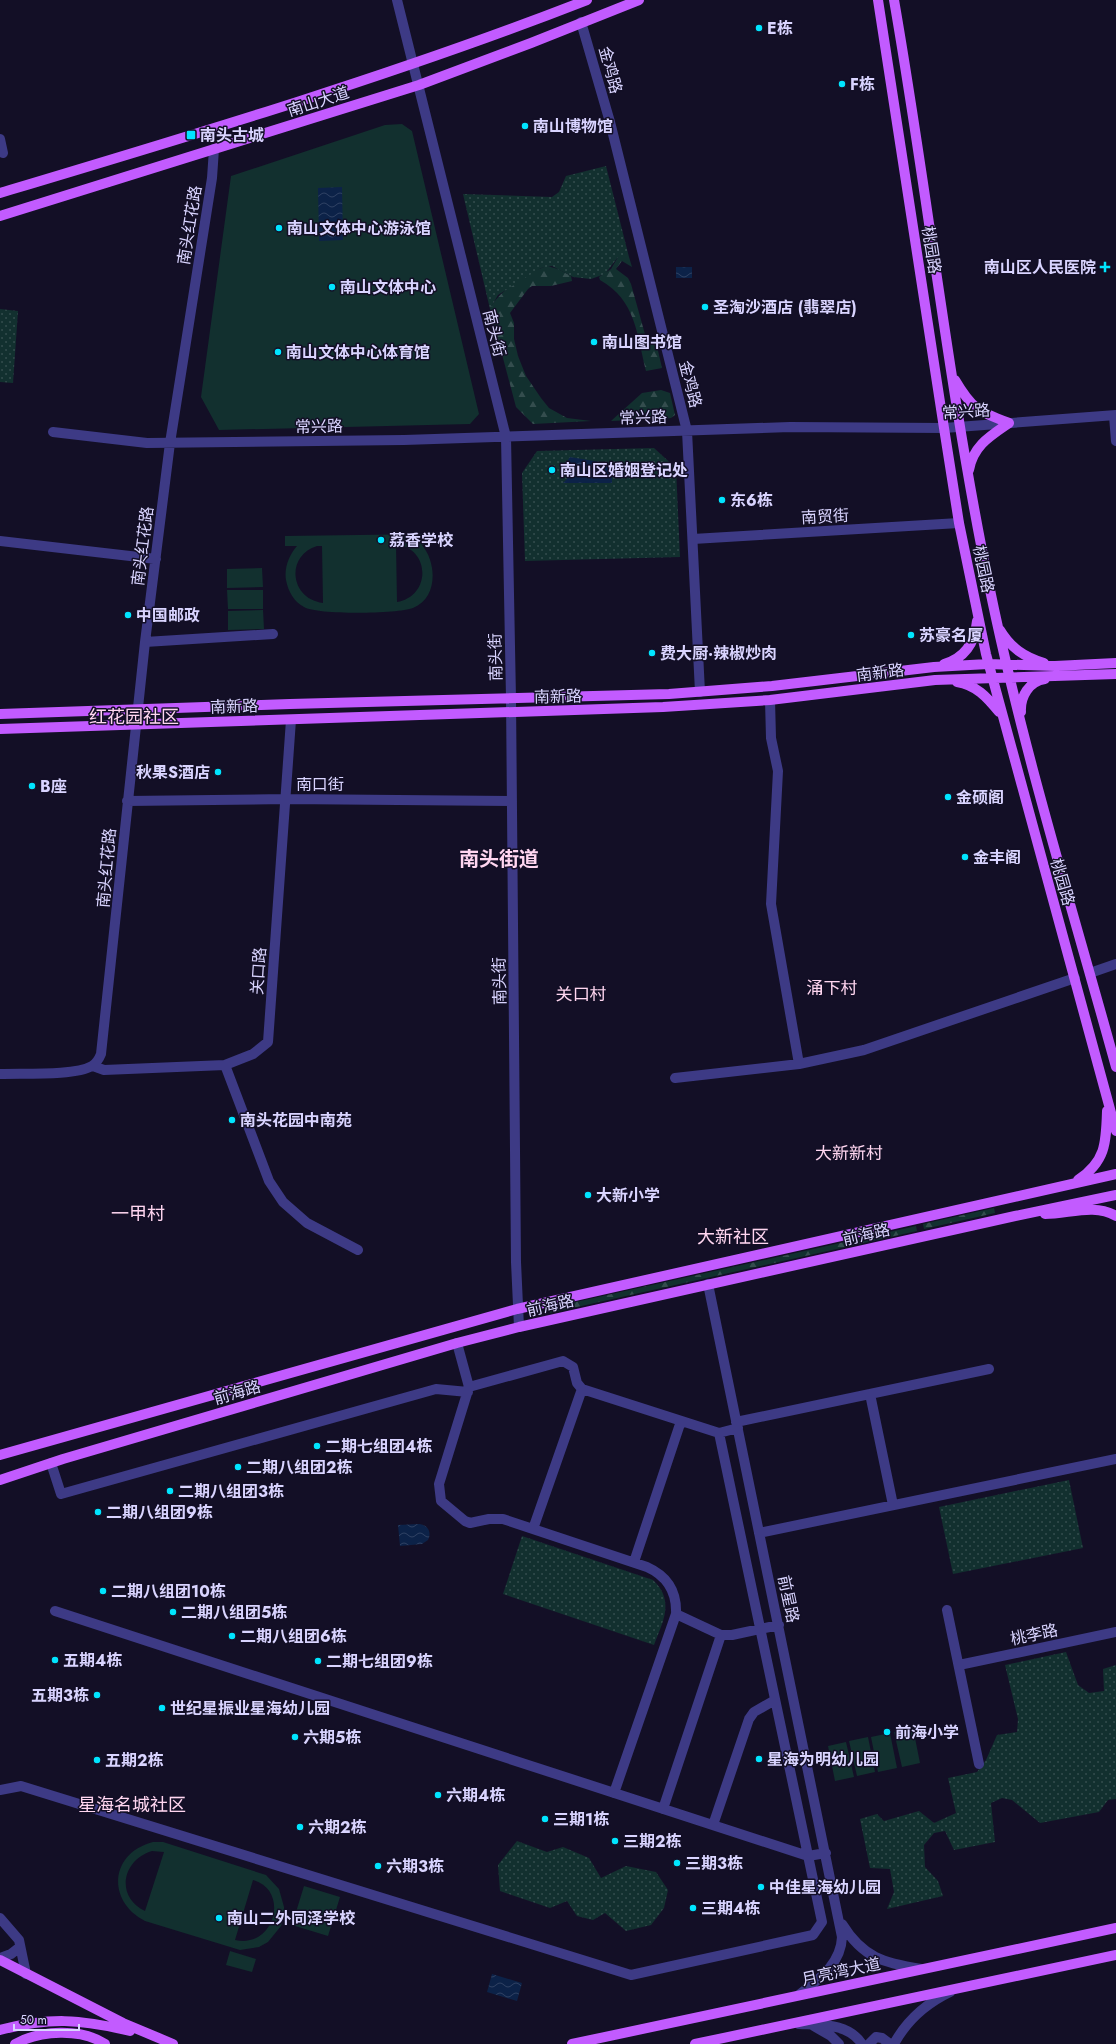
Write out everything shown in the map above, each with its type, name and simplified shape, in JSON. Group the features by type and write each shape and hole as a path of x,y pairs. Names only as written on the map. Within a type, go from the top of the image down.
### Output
{"main road":[{"name":"南山大道","path":"0,193 121,157 414,64 587,0"},
{"name":"南山大道","path":"0,216 419,85 639,0"},
{"name":"桃园路","path":"878,0 959,523 988,664 1116,1131"},
{"name":"桃园路","path":"894,0 959,427 1008,677 1116,1067"},
{"path":"897,16 900,0"},
{"path":"952,376 965,398 973,407 1009,423"},
{"path":"969,478 972,459 978,447 987,438 1009,423"},
{"path":"934,667 957,659 969,647 976,629 977,609"},
{"path":"996,618 1005,639 1013,647 1055,672"},
{"name":"南新路","path":"0,729 663,707 770,700 935,680 1008,677 1116,663"},
{"name":"南新路","path":"0,714 138,708 626,696 700,692 934,667 988,664 1055,672 1116,674"},
{"path":"1021,722 1020,707 1027,689 1041,679 1055,672"},
{"path":"935,680 965,684 976,689 988,698 1003,718"},
{"path":"1071,1184 1088,1173 1102,1156 1105,1144 1108,1102"},
{"name":"前海路","path":"0,1455 517,1309 1116,1174"},
{"name":"前海路","path":"0,1480 51,1463 457,1343 519,1327 1015,1216 1116,1195"},
{"path":"1015,1216 1060,1214 1098,1209 1107,1211 1116,1216"},
{"name":"月亮湾大道","path":"572,2044 1116,1928"},
{"path":"696,2044 1116,1955"},
{"path":"0,1959 26,1974 123,2023 173,2044"},
{"path":"0,2030 29,2022 51,2020 78,2021 155,2037"},
{"path":"15,2044 38,2036 66,2033 87,2035 105,2044"}],"street":[{"name":"南头街","path":"398,0 506,437 511,698 517,1309 519,1327"},
{"name":"金鸡路","path":"581,22 610,122 687,431 700,692"},
{"path":"0,139 3,153"},
{"name":"南头红花路","path":"93,1066 98,1061 101,1054 114,944 127,801 145,642 170,443 212,178 214,150"},
{"name":"常兴路","path":"53,432 148,443 170,443 506,437 790,426 944,428 1115,415"},
{"path":"1115,415 1116,441"},
{"name":"南贸街","path":"693,539 959,523"},
{"path":"0,542 156,559"},
{"path":"145,642 273,634"},
{"path":"770,700 771,738 778,771 772,904 799,1064"},
{"name":"关口路","path":"93,1066 104,1070 226,1065 254,1054 268,1042 291,720"},
{"name":"南口街","path":"127,801 286,799 512,801"},
{"path":"1090,973 1116,964"},
{"path":"675,1078 799,1064 864,1050 1075,978"},
{"path":"226,1065 268,1181 280,1197 307,1223 358,1250"},
{"path":"0,1074 77,1071 93,1066"},
{"name":"前星路","path":"708,1284 840,1920 842,1946 838,1956 825,1973 799,1995"},
{"path":"457,1343 468,1390 441,1475 439,1491 441,1501 470,1523 497,1518 634,1562 654,1570 668,1583 677,1602 676,1614 614,1793"},
{"path":"51,1463 61,1494 436,1389 468,1390 559,1361 568,1362 573,1367 577,1383 582,1389 719,1433 737,1425 870,1394 989,1369"},
{"path":"533,1530 582,1389"},
{"path":"870,1394 893,1505"},
{"path":"634,1562 681,1421"},
{"path":"0,1790 21,1786 631,1976 814,1935 822,1922 719,1433"},
{"path":"760,1533 1116,1459"},
{"path":"947,1610 979,1764"},
{"path":"55,1611 808,1856 826,1853"},
{"path":"676,1614 721,1635 732,1635 779,1625"},
{"name":"桃李路","path":"958,1665 1116,1632"},
{"path":"663,1809 721,1635"},
{"path":"712,1825 749,1719 758,1709 775,1700"},
{"path":"0,1918 19,1940 26,1974"},
{"name":"前星路","path":"840,1920 855,1943 874,1957 894,1965 923,1970"},
{"path":"0,1959 12,1954 20,1947"},
{"path":"894,2044 900,2039 907,2023 928,2004 958,1988"},
{"path":"793,2024 836,2026 847,2030 862,2044"},
{"path":"810,2024 831,2036 839,2044"},
{"path":"869,2044 876,2037 882,2038 890,2044"}],"green space":[{"name":"南山文体中心","path":"402,124 412,131 479,414 470,424 219,430 201,397 231,176 385,125"},
{"path":"606,166 629,257 618,257 605,274 591,279 573,277 552,266 541,268 498,295 490,309 463,194 552,197 559,192 566,176"},
{"path":"618,257 629,257 632,267 622,261 616,269 628,278 631,284 646,338 651,342 656,342 662,368 646,371 637,332 628,308 612,288 600,280 599,277 611,269"},
{"path":"547,266 558,269 571,276 572,281 551,286 532,286 528,289 510,313 514,323 514,339 518,356 526,376 549,408 567,418 591,421 533,424 516,407 490,309 499,296 507,289 523,277"},
{"path":"0,309 18,311 13,383 0,382"},
{"path":"661,390 670,393 675,415 671,418 611,421 642,393"},
{"path":"654,448 676,468 680,557 525,561 522,473 537,451"},
{"path":"431,534 432,545 422,545 427,552 432,570 431,588 421,603 413,608 404,610 357,613 312,610 300,605 294,599 287,584 286,566 289,558 297,546 285,546 285,536","holes":["396,544 407,548 416,554 421,563 422,573 421,582 416,591 408,598 397,602","317,546 322,546 323,603 312,600 304,594 298,586 296,577 296,567 300,559 307,551"]},
{"path":"262,568 263,587 227,588 227,569"},
{"path":"227,590 263,590 263,609 228,609"},
{"path":"263,610 264,629 228,630 228,611"},
{"path":"994,1208 995,1213 924,1229 923,1224"},
{"path":"916,1226 917,1231 550,1313 549,1308"},
{"path":"1069,1480 1083,1548 953,1574 939,1507"},
{"path":"522,1536 653,1580 660,1588 664,1596 665,1603 665,1611 661,1628 654,1645 503,1594"},
{"path":"1066,1652 1078,1685 1089,1693 1104,1691 1103,1669 1116,1665 1116,1799 1108,1800 1099,1812 1040,1823 1012,1800 1002,1798 991,1803 995,1842 954,1850 945,1831 934,1833 924,1845 925,1867 938,1881 943,1896 887,1909 894,1892 890,1869 870,1868 860,1819 877,1814 884,1821 919,1811 934,1823 956,1813 948,1778 977,1772 986,1760 997,1735 1017,1732 1018,1719 1005,1665"},
{"path":"913,1728 920,1763 902,1767 894,1732"},
{"path":"890,1733 897,1768 878,1772 871,1737"},
{"path":"868,1737 875,1772 857,1776 849,1741"},
{"path":"846,1742 854,1777 835,1781 828,1746"},
{"path":"517,1841 547,1852 563,1847 589,1858 601,1878 626,1866 656,1872 668,1890 664,1908 651,1925 626,1931 605,1913 593,1920 577,1916 567,1901 550,1908 500,1891 498,1865"},
{"path":"153,1842 163,1842 266,1875 279,1889 284,1907 284,1917 281,1926 268,1942 259,1947 240,1950 145,1921 132,1912 124,1902 119,1890 118,1878 121,1867 128,1856 139,1848","holes":["152,1851 164,1852 145,1911 135,1905 129,1897 126,1888 126,1879 134,1862","253,1880 264,1886 271,1895 274,1906 273,1917 268,1928 260,1936 249,1940 235,1940"]},
{"path":"304,1886 340,1897 328,1936 292,1925"},
{"path":"230,1951 256,1959 252,1972 226,1965"}],"water":[{"path":"342,187 343,240 319,241 318,188"},
{"path":"676,267 692,267 692,278 676,278"},
{"path":"570,457 612,464 612,483 563,483 571,475 571,468 568,460"},
{"path":"419,1524 427,1527 430,1534 428,1540 422,1544 400,1546 398,1525"},
{"path":"492,1974 522,1983 517,2001 487,1992"}],"place":[{"name":"E栋","path":"759,28"},
{"name":"F栋","path":"842,84"},
{"name":"南山博物馆","path":"525,126"},
{"name":"南头古城","path":"191,135"},
{"name":"南山文体中心游泳馆","path":"279,228"},
{"name":"南山区人民医院","path":"1105,267"},
{"name":"南山文体中心","path":"332,287"},
{"name":"圣淘沙酒店 (翡翠店)","path":"705,307"},
{"name":"南山图书馆","path":"594,342"},
{"name":"南山文体中心体育馆","path":"278,352"},
{"name":"南山区婚姻登记处","path":"552,470"},
{"name":"东6栋","path":"722,500"},
{"name":"荔香学校","path":"381,540"},
{"name":"中国邮政","path":"128,615"},
{"name":"苏豪名厦","path":"911,635"},
{"name":"费大厨·辣椒炒肉","path":"652,653"},
{"name":"秋果S酒店","path":"218,772"},
{"name":"B座","path":"32,786"},
{"name":"金硕阁","path":"948,797"},
{"name":"金丰阁","path":"965,857"},
{"name":"南头花园中南苑","path":"232,1120"},
{"name":"大新小学","path":"588,1195"},
{"name":"二期七组团4栋","path":"317,1446"},
{"name":"二期八组团2栋","path":"238,1467"},
{"name":"二期八组团3栋","path":"170,1491"},
{"name":"二期八组团9栋","path":"98,1512"},
{"name":"二期八组团10栋","path":"103,1591"},
{"name":"二期八组团5栋","path":"173,1612"},
{"name":"二期八组团6栋","path":"232,1636"},
{"name":"五期4栋","path":"55,1660"},
{"name":"二期七组团9栋","path":"318,1661"},
{"name":"五期3栋","path":"97,1695"},
{"name":"世纪星振业星海幼儿园","path":"162,1708"},
{"name":"前海小学","path":"887,1732"},
{"name":"六期5栋","path":"295,1737"},
{"name":"星海为明幼儿园","path":"759,1759"},
{"name":"五期2栋","path":"97,1760"},
{"name":"六期4栋","path":"438,1795"},
{"name":"三期1栋","path":"545,1819"},
{"name":"六期2栋","path":"300,1827"},
{"name":"三期2栋","path":"615,1841"},
{"name":"三期3栋","path":"677,1863"},
{"name":"六期3栋","path":"378,1866"},
{"name":"中佳星海幼儿园","path":"761,1887"},
{"name":"三期4栋","path":"693,1908"},
{"name":"南山二外同泽学校","path":"219,1918"}],"district":[{"name":"红花园社区","path":"134,717"},
{"name":"南头街道","path":"499,859"},
{"name":"涌下村","path":"832,988"},
{"name":"关口村","path":"581,994"},
{"name":"大新新村","path":"849,1153"},
{"name":"一甲村","path":"138,1214"},
{"name":"大新社区","path":"733,1237"},
{"name":"星海名城社区","path":"132,1805"}]}
